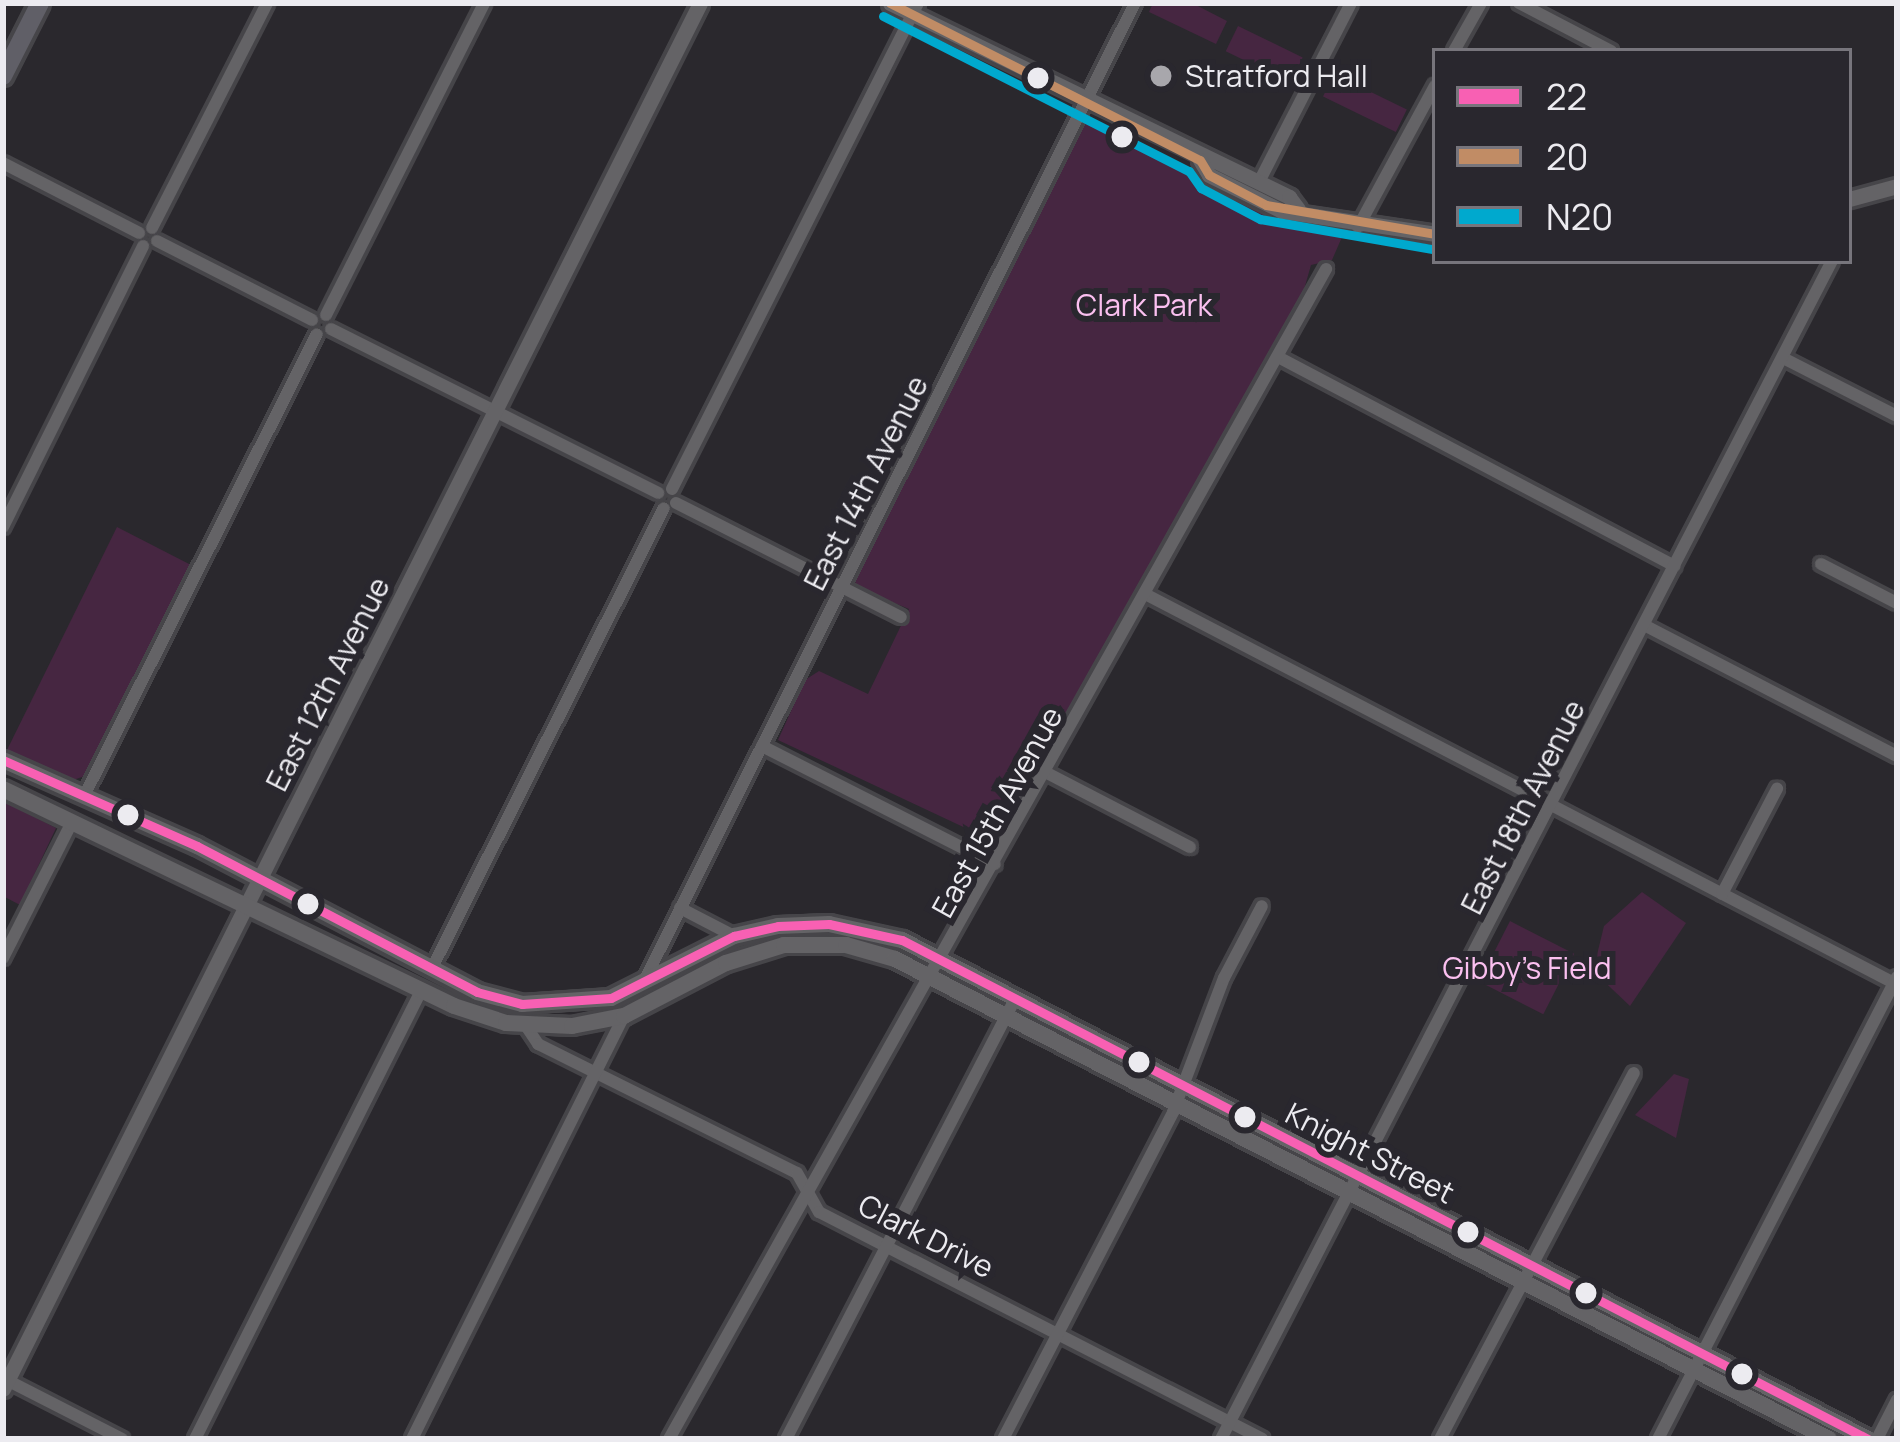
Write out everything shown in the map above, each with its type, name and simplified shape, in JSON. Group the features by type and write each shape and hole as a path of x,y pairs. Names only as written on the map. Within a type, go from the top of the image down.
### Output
{"main road":[{"path":"3,76 40,3"},
{"path":"3,760 260,878 431,970 494,998 544,1006 642,986"},
{"name":"Clark Drive","path":"3,789 249,901 422,989 526,1026 624,1016"},
{"name":"Knight Street","path":"642,986 734,936 804,924 856,927 941,959 1016,998 1179,1095"},
{"name":"Knight Street","path":"624,1016 726,963 784,945 873,951 1179,1095 1698,1361 1872,1439"},
{"name":"Knight Street","path":"1698,1361 1829,1439"}],"street":[{"path":"3,527 267,3"},
{"path":"84,796 484,3"},
{"name":"East 12th Avenue","path":"4,1382 700,3"},
{"path":"890,3 915,9 1200,160 1259,182 1298,209 1358,226 1432,234"},
{"name":"East 14th Avenue","path":"642,986 1135,3"},
{"path":"1259,182 1351,3"},
{"path":"1456,48 1480,3"},
{"path":"1520,3 1605,48"},
{"path":"431,970 915,9"},
{"path":"1358,226 1432,91"},
{"path":"1200,160 1238,191 1282,211 1298,209"},
{"path":"3,163 901,617"},
{"path":"1852,198 1897,186"},
{"name":"East 18th Avenue","path":"1221,1439 1830,264"},
{"name":"East 15th Avenue","path":"669,1439 1326,269"},
{"path":"1280,358 1674,566"},
{"path":"1783,358 1897,416"},
{"path":"1822,564 1897,603"},
{"path":"1147,595 1895,980 1658,1439"},
{"path":"1644,625 1897,756"},
{"path":"761,746 995,864"},
{"path":"1046,773 1190,847"},
{"path":"1722,894 1777,789"},
{"path":"3,958 72,822"},
{"path":"1004,1439 1179,1095 1262,906"},
{"path":"680,908 734,936"},
{"path":"195,1439 422,989"},
{"path":"786,1439 1016,998"},
{"path":"412,1439 624,1016"},
{"name":"Clark Drive","path":"526,1026 538,1044 797,1173 819,1212 1262,1439"},
{"path":"1440,1439 1634,1073"},
{"path":"4,1382 122,1439"},
{"path":"1872,1439 1897,1400"}],"green space":[{"path":"1153,3 1192,3 1227,21 1216,44 1149,12"},
{"path":"1238,26 1303,58 1290,83 1226,51"},
{"path":"1334,74 1407,110 1396,132 1323,96"},
{"name":"Clark Park","path":"1091,120 1274,216 1342,237 1332,260 1311,265 1301,300 1153,570 991,840 778,740 805,680 819,671 868,694 909,609 856,587 854,574 1081,124"},
{"path":"117,527 191,565 85,776 70,781 6,752"},
{"path":"3,801 56,828 20,905 3,896"},
{"path":"1642,892 1686,923 1630,1006 1593,971 1604,926"},
{"name":"Gibby's Field","path":"1510,921 1574,954 1543,1014 1479,982"},
{"path":"1674,1074 1689,1079 1676,1138 1635,1115"}],"transit line":[{"name":"20","path":"890,3 1200,160 1209,175 1266,205 1432,233"},
{"name":"N20","path":"883,16 1189,171 1201,188 1260,219 1432,249"},
{"name":"22","path":"3,760 197,846 477,992 522,1004 611,998 734,936 778,926 829,924 902,940 1868,1439"}],"place":[{"name":"Stratford Hall","path":"1161,76"}]}
